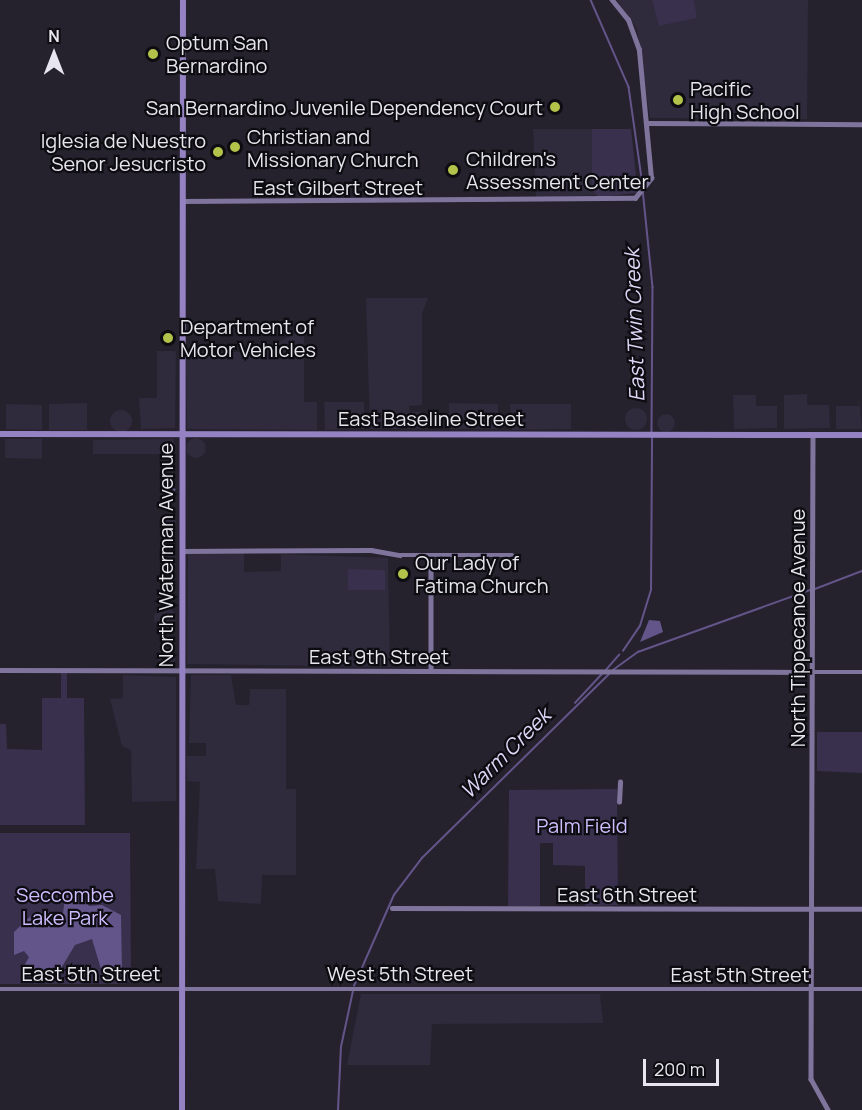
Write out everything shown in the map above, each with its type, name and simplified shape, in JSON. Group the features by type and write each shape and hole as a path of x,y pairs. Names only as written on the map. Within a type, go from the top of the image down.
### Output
{"main road":[{"name":"North Waterman Avenue","path":"182,1110 183,0"},
{"name":"East Baseline Street","path":"0,434 862,435"}],"street":[{"path":"612,0 636,40 646,123 862,124"},
{"name":"East Gilbert Street","path":"182,201 639,196 648,186 646,123"},
{"name":"North Tippecanoe Avenue","path":"813,435 811,1083 828,1110"},
{"path":"182,551 367,551 431,556 512,555"},
{"path":"431,556 431,671"},
{"name":"East 9th Street","path":"0,670 862,672"},
{"path":"619,802 620,782"},
{"name":"East 6th Street","path":"392,908 862,909"},
{"name":"West 5th Street","path":"182,988 617,989"},
{"name":"East 5th Street","path":"0,989 182,988"},
{"name":"East 5th Street","path":"617,989 862,989"}],"shaded area":[{"name":"Pacific High School","path":"617,0 808,0 807,119 650,118 637,29"},
{"path":"533,129 631,129 639,193 536,198"},
{"path":"366,298 428,298 422,314 422,405 409,406 410,412 421,412 421,429 370,429"},
{"path":"298,332 304,332 304,402 317,402 317,430 187,429 186,352 259,352"},
{"path":"157,351 176,351 175,428 141,429 139,398 157,398"},
{"path":"807,394 807,405 829,405 830,428 784,429 784,395"},
{"path":"733,395 756,395 756,406 777,406 777,428 734,429"},
{"path":"859,395 862,429 836,429 836,406 859,406"},
{"path":"324,402 364,402 364,429 325,430"},
{"path":"87,403 87,430 49,430 49,404"},
{"path":"449,403 498,404 498,429 449,429"},
{"path":"6,404 42,405 42,430 6,429"},
{"path":"510,404 571,404 571,429 512,430"},
{"path":"636,408 644,411 647,419 644,427 636,430 628,427 625,419 628,411"},
{"path":"121,410 131,417 132,421 125,431 121,432 111,425 110,421 117,411"},
{"path":"666,414 672,417 675,423 672,429 666,432 660,429 657,423 660,417"},
{"path":"196,438 203,441 206,448 203,455 196,458 189,455 186,448 189,441"},
{"path":"5,439 42,439 42,459 5,458"},
{"path":"174,439 175,454 93,454 93,440"},
{"path":"163,517 176,517 175,548 169,548 169,532 163,532"},
{"path":"244,553 244,572 281,571 281,554 388,558 390,667 187,664 188,554"},
{"path":"169,554 176,554 174,587 164,585"},
{"path":"165,607 173,610 176,618 173,626 165,629 157,626 154,618 157,610"},
{"path":"649,620 660,621 663,632 640,642"},
{"path":"163,648 171,648 176,653 174,664 163,666 158,661 158,653"},
{"path":"123,675 176,677 176,801 132,802 131,750 122,746 110,699 123,698"},
{"path":"191,675 231,675 236,705 249,705 250,689 286,689 286,789 296,789 296,875 262,875 261,904 218,901 215,869 196,869 200,782 187,781 186,756 206,756 206,743 189,743"},
{"path":"66,891 79,892 89,906 102,905 121,915 122,973 101,969 92,939 75,945 60,970 48,977 23,968 29,957 24,951 14,955 14,932 35,912 63,913"},
{"path":"361,994 600,994 603,1023 432,1024 430,1065 347,1065"}],"green space":[{"path":"652,0 694,0 697,18 659,26"},
{"path":"592,129 631,129 637,193 598,197 592,189"},
{"path":"348,569 385,570 385,590 348,590"},
{"path":"61,673 67,673 67,698 84,698 85,825 0,825 0,724 6,724 7,749 42,750 42,698 61,698"},
{"path":"817,732 862,732 862,773 817,771"},
{"name":"Palm Field","path":"617,789 618,905 585,906 585,866 553,865 553,843 540,843 540,906 508,906 509,790"},
{"name":"Seccombe Lake Park","path":"0,833 130,833 131,979 126,984 0,984"}],"waterway":[{"name":"East Twin Creek","path":"591,0 629,87 643,185"},
{"name":"East Twin Creek","path":"643,189 653,287 652,433"},
{"name":"East Twin Creek","path":"623,651 640,626 651,590 652,438"},
{"name":"Warm Creek","path":"815,589 862,571"},
{"name":"Warm Creek","path":"613,670 638,652 810,590"},
{"name":"East Twin Creek","path":"606,670 619,655"},
{"name":"Warm Creek","path":"354,986 394,895 422,858 610,673"},
{"name":"East Twin Creek","path":"575,703 602,674"},
{"name":"Warm Creek","path":"338,1110 341,1047 353,991"}],"place":[{"name":"Optum San Bernardino","path":"153,54"},
{"name":"Pacific High School","path":"678,100"},
{"name":"San Bernardino Juvenile Dependency Court","path":"555,107"},
{"name":"Christian and Missionary Church","path":"235,147"},
{"name":"Iglesia de Nuestro Senor Jesucristo","path":"218,152"},
{"name":"Children's Assessment Center","path":"453,170"},
{"name":"Department of Motor Vehicles","path":"168,338"},
{"name":"Our Lady of Fatima Church","path":"403,574"}]}
